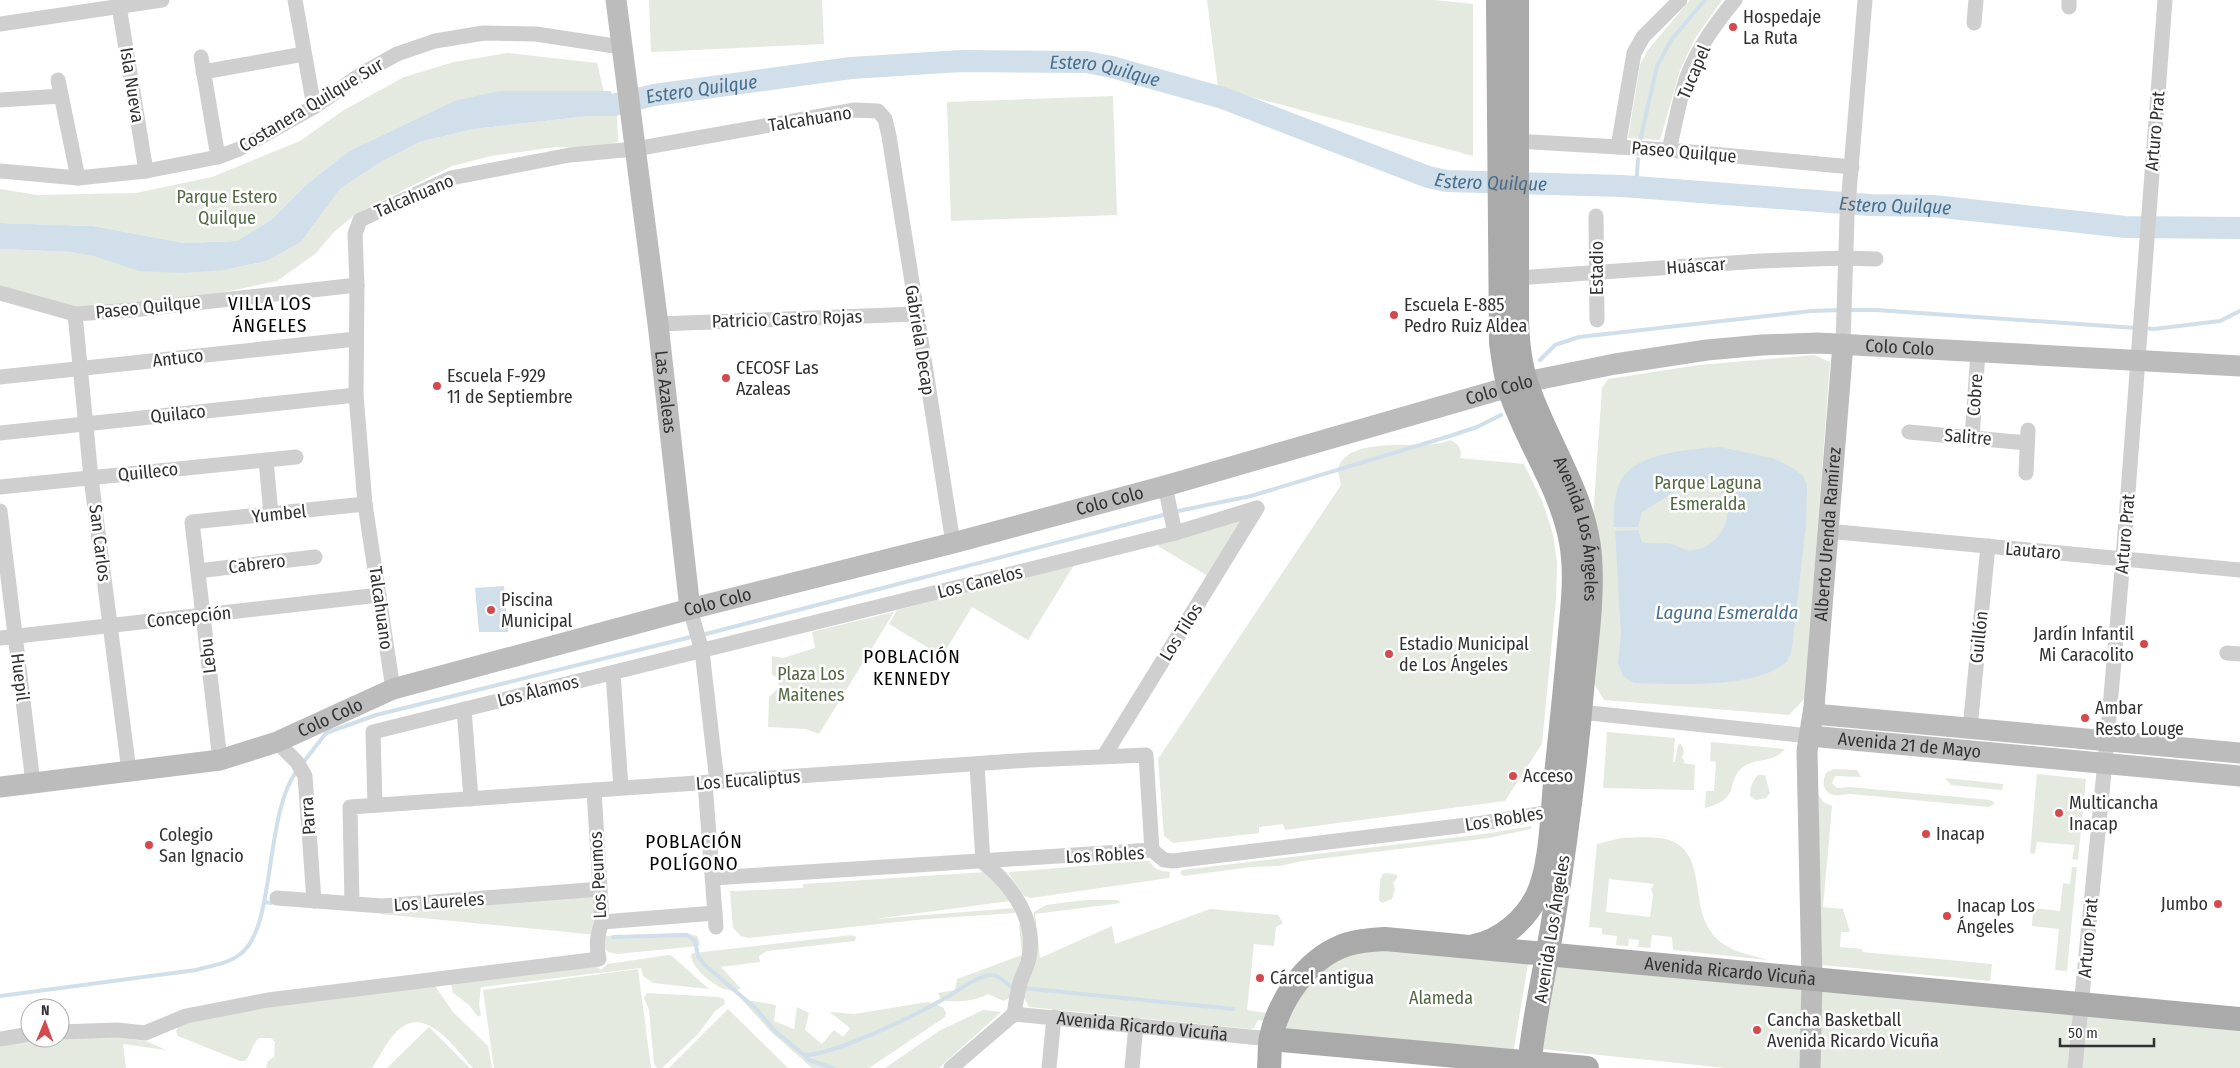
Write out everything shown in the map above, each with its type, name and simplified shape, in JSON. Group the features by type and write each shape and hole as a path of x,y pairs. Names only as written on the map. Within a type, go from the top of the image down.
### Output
{"main road":[{"name":"Las Azaleas","path":"616,0 658,324 692,617"},
{"name":"Avenida Los Ángeles","path":"1498,0 1508,171 1500,324 1503,359 1578,503 1588,542 1590,599 1566,842 1530,1065"},
{"name":"Avenida Los Ángeles","path":"1508,171 1516,141 1517,0"},
{"name":"Avenida Los Ángeles","path":"1472,946 1482,944 1508,930 1521,920 1532,905 1543,877 1552,812 1574,592 1573,560 1565,516 1518,385 1517,278 1508,196"},
{"name":"Colo Colo","path":"0,787 220,760 277,742 393,689 692,617 953,543 1166,491 1518,385 1615,364 1707,350 1762,345 1843,344 2240,366"},
{"name":"Alberto Urenda Ramírez","path":"1810,1068 1812,980 1807,750 1814,714 1843,344"},
{"name":"Avenida 21 de Mayo","path":"1814,714 2240,753"},
{"path":"1855,741 1853,727 1857,717"},
{"name":"Avenida 21 de Mayo","path":"1810,736 2240,776"},
{"name":"Avenida Ricardo Vicuña","path":"1587,1068 1530,1065 1271,1038 1282,1007 1298,981 1315,964 1338,948 1353,943 1385,939 2240,1019"},
{"path":"1269,1068 1271,1038"}],"street":[{"path":"0,24 118,3 162,0"},
{"path":"295,0 314,107"},
{"path":"1618,147 1634,53 1643,37 1680,0"},
{"name":"Tucapel","path":"1669,150 1684,85 1690,70 1713,29 1735,0"},
{"name":"Alberto Urenda Ramírez","path":"1843,344 1847,217 1865,0"},
{"path":"1974,23 1976,0"},
{"name":"Arturo Prat","path":"2075,1068 2108,741 2142,320 2146,236 2165,0"},
{"name":"Isla Nueva","path":"118,3 146,171"},
{"name":"Costanera Quilque Sur","path":"0,171 78,178 146,171 218,157 239,149 314,107 363,73 397,54 435,41 484,33 536,34 621,47"},
{"path":"218,157 202,65 304,54"},
{"path":"58,80 78,178"},
{"path":"0,100 61,96"},
{"name":"Talcahuano","path":"393,689 365,504 356,394 357,285 354,234 360,220 450,178 570,155 635,149 855,110 878,111 885,120 889,136"},
{"name":"Gabriela Decap","path":"889,136 953,543"},
{"name":"Paseo Quilque","path":"1516,141 1669,150 1852,167"},
{"name":"Estadio","path":"1596,216 1597,320"},
{"name":"Huáscar","path":"1517,278 1598,274 1760,261 1845,258 1876,259"},
{"name":"Paseo Quilque","path":"0,293 75,314 132,310 357,285"},
{"name":"San Carlos","path":"75,314 79,368 129,771"},
{"name":"Patricio Castro Rojas","path":"658,324 916,314"},
{"name":"Antuco","path":"0,377 356,339"},
{"name":"Cobre","path":"1972,438 1978,352"},
{"name":"Quilaco","path":"0,433 356,394"},
{"name":"Salitre","path":"1909,432 1972,438 2028,436 2026,473"},
{"name":"Quilleco","path":"0,487 296,457"},
{"path":"266,460 271,514"},
{"path":"1166,491 1175,533"},
{"name":"Yumbel","path":"192,522 365,504"},
{"name":"Los Canelos","path":"701,647 1175,533 1257,508"},
{"name":"Los Tilos","path":"1104,756 1257,508"},
{"name":"Huepil","path":"0,511 8,638 33,783"},
{"name":"Lebu","path":"192,522 220,760"},
{"name":"Lautaro","path":"1827,531 2240,570"},
{"name":"Guillón","path":"1970,728 1988,546"},
{"name":"Cabrero","path":"198,571 316,557"},
{"name":"Concepción","path":"8,638 379,595"},
{"name":"Las Azaleas","path":"602,922 716,920 711,782 701,647 692,617"},
{"name":"Los Álamos","path":"375,805 373,732 613,673 701,647"},
{"path":"613,673 621,788"},
{"path":"464,710 471,799"},
{"name":"Avenida 21 de Mayo","path":"1580,712 1810,736"},
{"name":"Parra","path":"277,742 300,766 305,783 314,900"},
{"name":"Los Eucaliptus","path":"352,903 350,807 977,764 1146,755 1152,850"},
{"path":"951,1068 1014,1014 1018,988 1028,962 1030,937 1027,918 1022,906 995,871 983,862 977,764"},
{"name":"Los Peumos","path":"70,1032 117,1030 144,1033 186,1016 214,1009 268,1000 599,959 596,947 597,935 602,922 594,790"},
{"name":"Los Robles","path":"713,878 1152,850 1164,860 1173,861 1483,823 1552,812"},
{"name":"Los Laureles","path":"278,898 382,906 600,889"},
{"name":"Avenida Ricardo Vicuña","path":"1014,1014 1271,1038"},
{"path":"1049,1068 1054,1017"},
{"path":"1132,1068 1136,1025"},
{"path":"0,1039 20,1036"}],"green space":[{"path":"649,0 822,0 824,44 651,52"},
{"path":"1207,0 1435,0 1473,4 1473,156 1218,88"},
{"path":"1690,0 1722,0 1694,40 1680,70 1660,140 1628,138 1640,65 1647,51"},
{"name":"Parque Estero Quilque","path":"507,53 597,63 604,92 560,93 454,101 349,151 307,184 271,220 237,241 184,243 93,226 0,223 0,189 37,195 136,193 212,177 300,141 344,110 404,77 454,62"},
{"path":"1113,96 1117,215 951,221 947,102"},
{"name":"Parque Estero Quilque","path":"617,113 618,142 591,148 556,147 491,156 452,166 357,213 334,232 315,254 277,281 206,296 77,308 0,287 0,249 71,252 224,270 267,261 301,242 340,189 381,162 420,142 473,129"},
{"name":"Parque Laguna Esmeralda","path":"1814,355 1830,362 1805,698 1789,715 1604,700 1592,680 1593,519 1602,388 1608,379 1699,365"},
{"name":"Estadio Municipal de Los Ángeles","path":"1450,440 1459,447 1461,452 1460,458 1524,464 1543,503 1553,534 1557,563 1556,599 1542,744 1505,801 1285,830 1283,824 1259,827 1259,833 1173,843 1164,836 1158,759 1341,485 1338,473 1339,466 1345,457 1355,451 1368,448 1437,444"},
{"path":"1250,518 1213,579 1158,546 1160,543"},
{"path":"1074,565 1028,640 972,607 942,656 889,624 897,610"},
{"name":"Plaza Los Maitenes","path":"894,612 819,734 806,729 768,727 769,697 779,687 777,677 772,675 772,656 783,658 815,648 812,632"},
{"path":"1607,732 1675,738 1673,762 1675,762 1678,745 1681,744 1684,751 1682,758 1685,761 1683,763 1695,765 1694,790 1603,788"},
{"path":"1711,742 1785,749 1775,757 1753,762 1743,767 1734,779 1729,795 1717,804 1705,808 1706,791 1714,791 1716,762 1710,761"},
{"path":"1834,769 1857,770 1861,777 1835,776 1832,783 1837,788 1850,787 1990,800 1995,803 1989,807 1850,794 1834,795 1825,789 1824,779 1827,772"},
{"name":"Multicancha Inacap","path":"2037,774 2086,779 2078,860 2072,859 2075,845 2037,842 2035,854 2030,853"},
{"path":"1758,775 1765,775 1770,793 1766,798 1756,800 1750,796 1750,793 1754,780"},
{"path":"1945,778 2003,784 2002,790 1951,785"},
{"path":"1818,794 1823,802 1832,806 1823,907 1843,909 1850,932 1841,932 1840,947 1862,949 1862,952 1992,964 1990,981 1822,965"},
{"path":"1532,826 1531,829 1489,838 1302,861 1280,866 1251,867 1184,876 1180,873 1182,870 1484,834"},
{"path":"1640,837 1662,838 1674,842 1685,851 1692,862 1705,921 1713,934 1730,948 1768,960 1673,950 1672,937 1652,935 1650,948 1638,947 1639,940 1629,939 1628,946 1616,945 1617,936 1602,934 1602,928 1589,927 1597,844 1621,838","holes":["1609,879 1654,884 1651,889 1653,895 1650,917 1606,912"]},
{"path":"1149,861 1158,870 1170,872 1169,878 1031,898 1024,896 1009,874 1009,872"},
{"path":"2072,867 2077,867 2067,971 2055,970 2059,929 2032,926 2033,908 2060,911 2063,883 2070,884"},
{"path":"986,872 1010,901 874,919 1015,908 1015,913 926,919 748,938 741,936 733,928 730,891 803,888 803,884"},
{"path":"1383,874 1397,875 1393,883 1395,890 1392,899 1382,903 1379,900 1380,880"},
{"path":"600,889 597,935 381,914 382,906"},
{"path":"1086,900 1118,900 1121,903 1035,914 1040,958 1112,926 1115,944 1210,909 1278,915 1283,923 1276,927 1274,946 1254,944 1247,1010 1267,1013 1265,1021 1258,1020 1254,1028 1250,1029 1029,1007 1024,998 1034,912 1046,905"},
{"path":"1019,925 1023,926 1026,942 1009,998 1004,1001 988,994 967,1000 946,1001 943,998 941,999 938,993 955,990 957,979 1022,955"},
{"path":"686,933 697,936 699,946 617,954 608,952 604,948 603,936"},
{"path":"852,935 856,937 855,941 767,951 759,956 760,962 721,967 741,989 735,990 724,989 711,982 699,971 691,954 694,953"},
{"name":"Alameda","path":"1354,947 1529,958 1513,1054 1281,1033 1305,982"},
{"path":"672,956 709,989 653,983 643,976 641,968 481,987 479,1005 481,1015 478,1017 469,1005 453,993 451,985 595,965 601,970 607,964"},
{"path":"1556,960 1804,983 1802,1068 1726,1068 1541,1049"},
{"path":"638,969 651,1068 494,1068 483,990"},
{"path":"1821,985 2075,1008 2068,1068 1819,1068"},
{"path":"435,986 453,1012 488,1046 492,1068 473,1068 442,1034 422,1023 412,1023 397,1031 389,1040 372,1068 266,1068 268,1061 274,1057 275,1042 271,1038 259,1038 245,1061 240,1061 178,1036 176,1031 180,1024 218,1013"},
{"path":"647,993 719,997 724,999 725,1004 715,1011 698,1034 662,1068 657,1068 654,1064 649,1010 644,998"},
{"path":"741,999 776,1005 774,1021 794,1029 797,1007 809,1013 805,1030 822,1044 834,1030 843,1037 850,1028 830,1012 854,1014 928,1002 943,1007 946,1013 945,1017 869,1068 812,1068 771,1032"},
{"path":"728,1009 788,1068 669,1068"},
{"path":"983,1010 1001,1012 939,1068 885,1068 939,1031"},
{"path":"2087,1011 2240,1025 2240,1068 2081,1068"},
{"path":"429,1027 470,1068 387,1068"},
{"path":"86,1034 146,1041 166,1050 123,1044 126,1068 0,1068 0,1044 20,1042 20,1048 70,1048 70,1036"}],"water":[{"path":"499,91 611,91 617,113 473,129 420,142 381,162 340,189 301,242 267,261 224,270 182,273 139,271 94,256 71,252 0,249 0,223 93,226 184,243 237,241 271,220 307,184 349,151 454,101"},
{"path":"2158,220 2240,221 2240,233 2157,233"},
{"name":"Laguna Esmeralda","path":"1720,447 1772,458 1793,468 1803,476 1807,485 1806,525 1790,655 1786,662 1773,671 1735,681 1691,684 1634,683 1623,676 1618,663 1621,634 1615,531 1638,530 1642,542 1668,543 1685,550 1694,550 1706,546 1716,539 1723,530 1727,519 1727,508 1724,498 1717,489 1706,482 1673,493 1642,512 1638,527 1614,527 1614,506 1619,484 1627,472 1646,460 1671,453"},
{"name":"Piscina Municipal","path":"504,586 508,632 479,632 475,588"}],"waterway":[{"path":"1640,141 1657,66 1672,39 1705,0"},
{"name":"Estero Quilque","path":"584,105 613,105 654,95 851,68 961,61 1086,62 1112,67 1223,98 1428,177 1447,181 1622,186 1870,205 1934,206 2125,227 2240,228"},
{"path":"1636,188 1638,159"},
{"path":"1540,360 1555,345 1579,337 1812,311 1841,310"},
{"path":"1848,310 1876,310 2136,328"},
{"path":"2143,328 2154,329 2220,321 2240,311"},
{"path":"1173,512 1251,496 1453,435 1477,427 1501,415"},
{"path":"702,635 1167,514"},
{"path":"302,764 326,733 376,715 695,636"},
{"path":"0,996 196,970 224,963 239,955 251,942 259,922 279,814 287,789 298,769"},
{"path":"264,902 271,903"},
{"path":"613,937 687,935 695,941 698,956 705,965 755,1008 775,1031 804,1055 835,1049 876,1032 917,1013 986,976 995,975 1015,988"},
{"path":"1022,988 1233,1009"},
{"path":"805,1056 809,1060 833,1068"}],"place":[{"name":"Hospedaje La Ruta","path":"1733,27"},
{"name":"Escuela E-885 Pedro Ruiz Aldea","path":"1394,315"},
{"name":"CECOSF Las Azaleas","path":"726,378"},
{"name":"Escuela F-929 11 de Septiembre","path":"437,386"},
{"name":"Piscina Municipal","path":"491,610"},
{"name":"Jardín Infantil Mi Caracolito","path":"2144,644"},
{"name":"Estadio Municipal de Los Ángeles","path":"1389,654"},
{"name":"Ambar Resto Louge","path":"2085,718"},
{"name":"Acceso","path":"1513,776"},
{"name":"Multicancha Inacap","path":"2059,813"},
{"name":"Inacap","path":"1926,834"},
{"name":"Colegio San Ignacio","path":"149,845"},
{"name":"Jumbo","path":"2218,904"},
{"name":"Inacap Los Ángeles","path":"1947,916"},
{"name":"Cárcel antigua","path":"1260,978"},
{"name":"Cancha Basketball Avenida Ricardo Vicuña","path":"1757,1030"}],"district":[{"name":"VILLA LOS ÁNGELES","path":"270,314"},
{"name":"POBLACIÓN KENNEDY","path":"912,667"},
{"name":"POBLACIÓN POLÍGONO","path":"694,852"}]}
